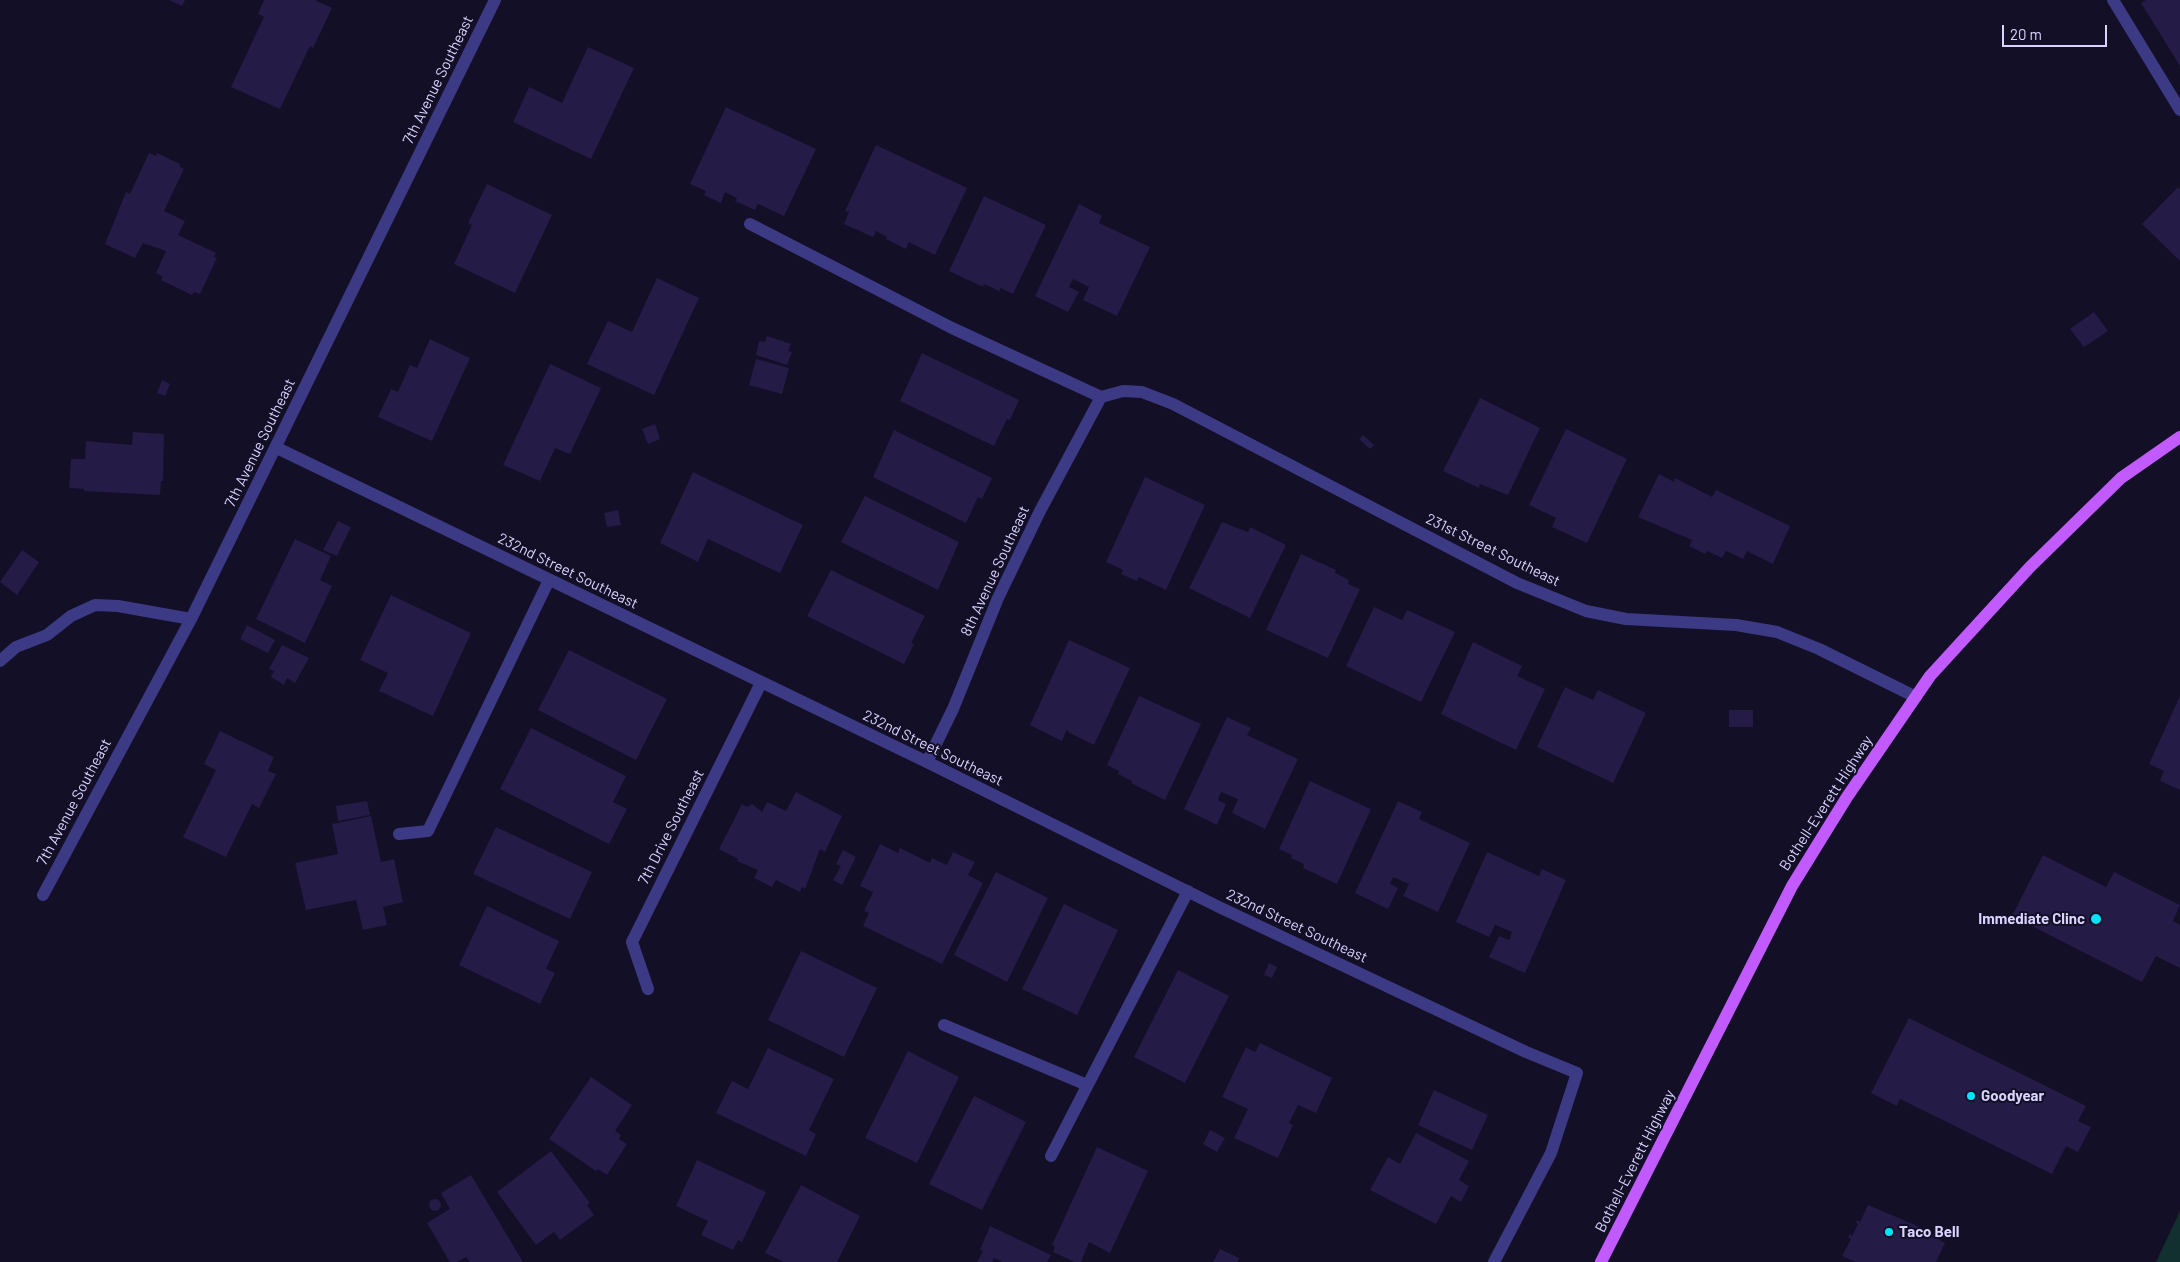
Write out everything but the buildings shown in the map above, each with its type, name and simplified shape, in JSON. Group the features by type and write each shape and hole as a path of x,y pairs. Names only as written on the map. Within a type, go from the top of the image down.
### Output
{"main road":[{"name":"Bothell-Everett Highway","path":"1601,1262 1792,886 1847,796 1930,676 2030,568 2121,478 2180,437"}],"street":[{"name":"7th Avenue Southeast","path":"43,895 191,619 494,0"},
{"path":"2113,0 2180,110"},
{"path":"750,224 952,328 1101,397"},
{"name":"231st Street Southeast","path":"1101,397 1123,391 1142,392 1173,404 1517,583 1586,611 1626,619 1736,625 1777,632 1819,649 1916,697"},
{"name":"8th Avenue Southeast","path":"927,762 953,709 998,598 1040,511 1101,397"},
{"name":"232nd Street Southeast","path":"276,448 927,762 1188,891 1526,1052 1577,1073 1551,1153 1494,1262"},
{"path":"398,834 428,831 549,580"},
{"path":"0,661 16,647 47,635 71,616 95,605 118,606 191,619"},
{"name":"7th Drive Southeast","path":"648,989 632,942 761,682"},
{"path":"1051,1156 1188,891"},
{"path":"944,1025 1087,1085"}],"green space":[{"path":"2180,1211 2180,1262 2156,1262"}],"place":[{"name":"Immediate Clinc","path":"2096,919"},
{"name":"Goodyear","path":"1971,1096"},
{"name":"Taco Bell","path":"1889,1232"}]}
